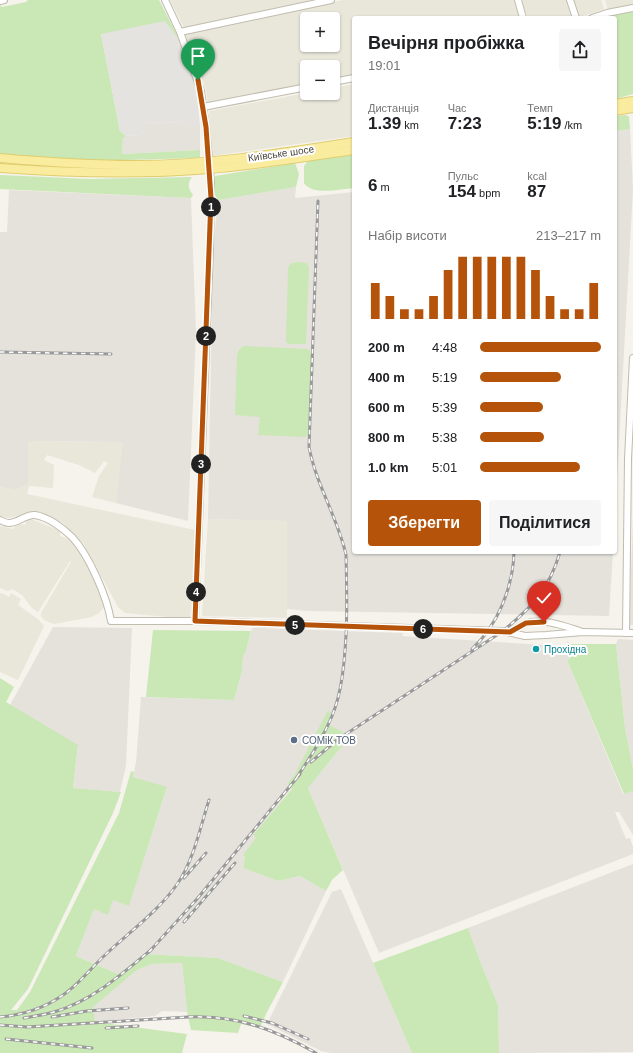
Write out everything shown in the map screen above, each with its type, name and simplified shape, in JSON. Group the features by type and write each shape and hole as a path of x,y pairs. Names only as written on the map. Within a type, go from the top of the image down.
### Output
{"main road":[{"path":"617,104 633,101"},
{"path":"617,111 633,108"},
{"name":"Київське шосе","path":"209,165 352,142"},
{"path":"0,168 138,174 352,150"},
{"path":"0,158 45,162 122,165 209,165"}],"street":[{"path":"0,1 4,0"},
{"path":"165,0 180,32 198,80 206,127 211,198 195,621"},
{"path":"180,32 331,0"},
{"path":"518,0 522,16"},
{"path":"570,0 575,16"},
{"path":"598,16 633,8"},
{"path":"340,81 352,78"},
{"path":"203,107 300,88"},
{"path":"626,633 628,459 633,358"},
{"path":"0,520 9,523 33,515 45,518 72,537 92,567 109,610 111,621 195,621 510,632 524,636 546,636 583,632 633,633"},
{"path":"510,632 526,623 537,622 544,622 583,632"},
{"path":"537,622 532,627 532,632 537,636"},
{"path":"544,622 549,627 550,631 546,636"}],"shaded area":[{"path":"170,0 324,0 185,30"},
{"path":"343,0 514,0 518,16 352,16 352,75 340,78 340,60 300,60 300,86 208,105 206,90 185,34"},
{"path":"522,0 568,0 573,16 527,16"},
{"path":"571,0 601,0 604,9 583,16 576,16"},
{"path":"605,0 633,0 633,5 608,10"},
{"path":"165,21 180,41 196,86 200,126 186,126 177,122 145,124 143,135 126,136 120,131 101,34"},
{"path":"352,84 352,136 212,156 209,111 300,94 300,100 340,100 340,87"},
{"path":"177,122 186,126 200,126 200,150 122,154 123,138 126,136 143,135 144,124"},
{"path":"630,129 633,189 617,479 617,131"},
{"path":"296,187 295,198 352,192 352,554 613,554 609,616 307,611 287,609 287,521 208,519 213,250 218,200"},
{"path":"9,190 191,198 196,333 188,521 116,503 123,442 28,441 28,484 16,490 0,487 0,232 7,232"},
{"path":"28,441 124,442 116,503 92,497 99,476 108,463 104,461 95,473 79,465 47,455 44,460 54,465 53,488 29,486 27,494 195,530 190,619 125,613 118,607 84,544 63,523 35,511 8,518 0,516 0,487 16,490 28,484"},
{"path":"28,518 61,531 60,536 71,540 83,556 93,575 105,606 99,613 92,617 54,624 44,620 41,616 41,613 71,562 70,561 38,612 32,608 22,595 13,589 8,591 0,588 0,526 13,529 17,523 25,525"},
{"path":"208,519 287,521 287,618 202,616"},
{"path":"633,521 633,625 629,625"},
{"path":"2,593 9,597 11,593 21,599 18,605 39,620 44,626 18,680 0,672 0,594"},
{"path":"53,627 132,628 126,766 120,792 73,788 78,747 10,705"},
{"path":"252,628 403,633 402,636 544,645 566,649 567,641 571,644 571,658 567,660 623,794 633,791 633,835 619,812 615,812 626,839 630,838 633,847 633,854 379,953 308,788 343,745 295,774 287,784 292,788 253,835 256,838 245,857 243,868 278,881 300,876 326,891 283,982 218,958 144,954 118,974 76,956 94,909 113,899 129,905 167,788 133,777 136,762 141,697 234,700 242,671 243,656 246,651"},
{"path":"618,639 633,640 633,769 625,728 616,644"},
{"path":"633,864 633,1052 499,1053 498,1005 468,928"},
{"path":"341,889 412,1053 331,1053 321,1051 267,1024 332,892"},
{"path":"182,963 187,1012 162,1011 155,1016 95,1022 92,1007 137,970 152,964"}],"green space":[{"path":"28,0 159,0 180,41 101,34 120,131 126,136 123,138 122,154 200,150 200,158 88,161 0,155 0,5 2,7 26,2"},
{"path":"633,11 633,94 617,98 617,16 610,16"},
{"path":"626,115 629,117 630,129 617,131 617,116"},
{"path":"352,155 352,188 320,191 308,187 304,183 304,166 308,161"},
{"path":"295,163 299,174 296,187 218,200 212,190 215,176"},
{"path":"0,175 90,179 192,177 189,182 189,186 193,195 191,198 0,189"},
{"path":"298,262 307,263 309,268 306,344 289,344 286,342 288,269 291,264"},
{"path":"243,346 307,349 311,351 312,357 308,435 305,437 258,435 260,417 235,415 237,355"},
{"path":"153,630 251,631 246,651 243,656 242,671 234,700 146,697"},
{"path":"571,644 616,644 625,728 633,769 633,791 624,794 567,660 571,658"},
{"path":"0,678 14,687 6,702 78,745 73,788 121,792 113,813 28,989 11,1010 17,1010 30,992 119,813 131,771 134,772 133,777 167,787 129,906 113,900 108,915 94,909 76,956 118,974 144,954 218,958 283,982 260,1028 241,1024 238,1033 191,1030 187,1012 182,963 152,964 137,970 93,1007 95,1022 187,1034 182,1053 0,1053"},
{"path":"328,710 331,713 327,724 343,732 343,745 308,788 343,870 332,880 326,891 300,876 278,881 243,868 245,857 243,855 256,838 253,835 292,789 287,784 295,774"},
{"path":"468,928 498,1005 499,1053 412,1053 373,963"}],"railway":[{"path":"297,777 320,740 335,707 342,678 346,632 346,555 338,528 312,461 309,447 318,201"},
{"path":"0,352 111,354"},
{"path":"472,649 489,629 502,605 511,579 514,554"},
{"path":"311,762 337,740 503,631 523,614 538,597 551,577 559,554"},
{"path":"149,952 197,899 300,774"},
{"path":"0,1017 16,1015 39,1008 66,993 162,903 184,874 196,843 209,800"},
{"path":"184,878 206,853"},
{"path":"184,922 235,863"},
{"path":"24,1018 54,1012 94,994 152,949"},
{"path":"52,1017 87,1011 128,1008"},
{"path":"244,1016 272,1023 308,1039"},
{"path":"0,1025 27,1027 188,1017 222,1018 254,1025 285,1037 316,1053"},
{"path":"106,1028 138,1026"},
{"path":"6,1039 92,1048"}],"place":[{"name":"Прохідна","path":"536,649"},
{"name":"СОМіК ТОВ","path":"294,740"}],"route":[{"path":"198,80 201,91 208,144 211,198 195,621 510,632 526,623 544,622"}]}
